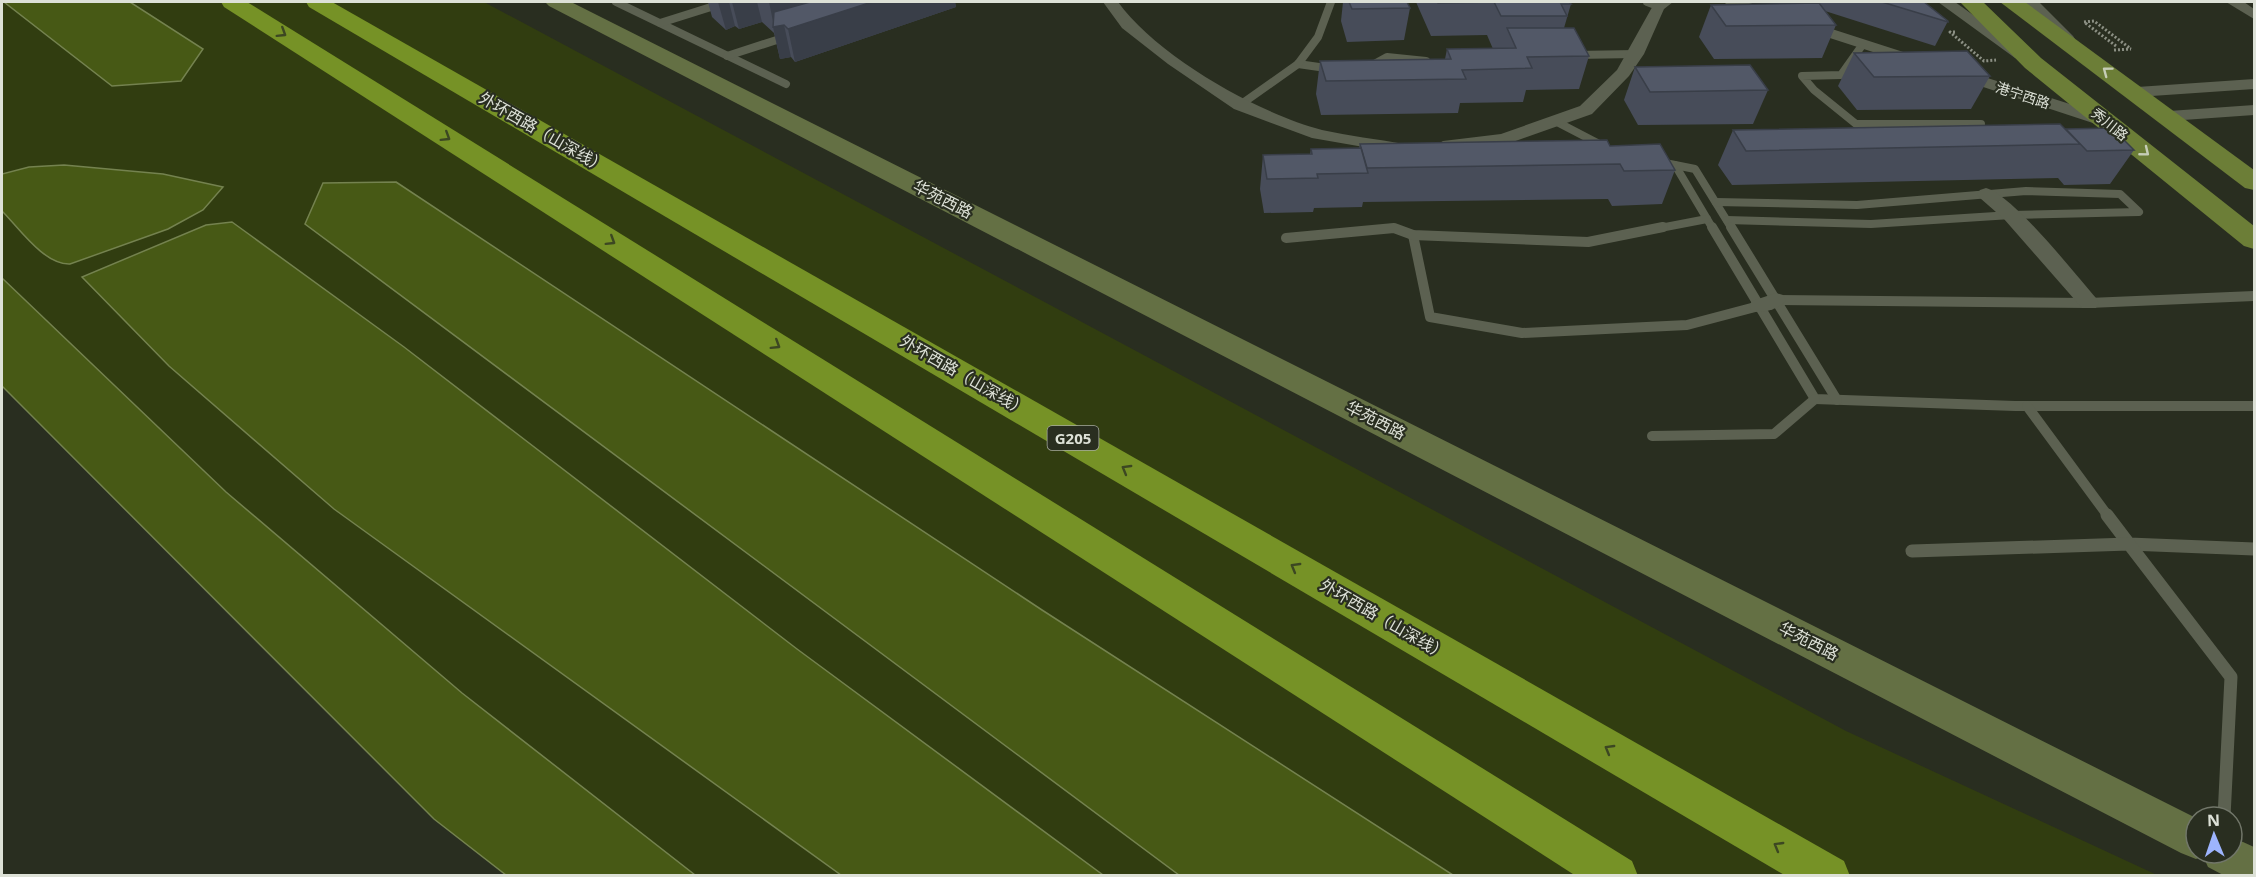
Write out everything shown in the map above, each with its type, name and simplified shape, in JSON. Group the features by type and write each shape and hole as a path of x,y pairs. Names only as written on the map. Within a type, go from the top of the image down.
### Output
{"highway":[{"path":"232,2 1616,876"},
{"name":"外环西路（山深线）","path":"317,2 1828,876"}],"main road":[{"name":"秀川路","path":"1971,2 2033,63 2254,240"},
{"path":"2011,2 2070,42 2254,182"}],"street":[{"name":"华苑西路","path":"556,2 2184,833"},
{"path":"1111,2 1127,25 1174,62 1240,105 1318,134 1409,149 1504,139 1586,110 1623,73 1636,54 1657,3"},
{"name":"港宁西路","path":"1732,2 2108,122"},
{"path":"1946,2 2033,63"},
{"path":"2031,2 2070,42"},
{"path":"2234,2 2254,15"},
{"path":"2137,92 2254,84"},
{"path":"2169,116 2254,110"},
{"path":"1986,194 2011,215 2089,303"}],"lane":[{"path":"616,2 786,84"},
{"path":"660,23 727,2"},
{"path":"1240,105 1298,64 1318,37 1331,2"},
{"path":"727,56 795,34"},
{"path":"1863,44 1841,75 1802,76 1814,90 1856,124 1981,124"},
{"path":"1567,55 1636,54"},
{"path":"1382,74 1360,72 1387,57 1432,65 1424,71"},
{"path":"1298,64 1340,70"},
{"path":"1557,122 1619,155"},
{"path":"1653,161 1695,169 1727,220 1815,399"},
{"path":"1675,165 1707,219 1837,400"},
{"path":"1716,202 1857,205 2026,191 2120,194 2139,212 2011,215 1871,224 1727,220"},
{"path":"1286,238 1394,228 1413,235 1588,242 1707,219"},
{"path":"1413,235 1430,317 1522,333 1687,325 1767,303 2089,303 2254,296"},
{"path":"1652,436 1774,434 1815,399 2026,406 2254,406"},
{"path":"2026,406 2231,677 2225,805"},
{"path":"1912,551 2129,544 2254,549"}],"path":[{"path":"2116,46 2084,22 2094,21 2131,49"}],"shaded area":[{"path":"2,2 484,2 1846,731 2157,875 551,875 2,358"},
{"path":"4,2 130,2 203,49 181,81 112,86"},
{"path":"64,165 163,174 223,187 203,210 168,229 70,264 60,263 51,259 33,244 2,211 2,174 29,167"},
{"path":"396,182 1042,610 1453,875 1179,875 305,224 323,183"},
{"path":"232,222 404,347 797,649 1103,875 841,875 334,509 169,366 82,277 206,225"},
{"path":"2,278 226,492 462,693 695,875 506,875 434,819 2,386"}],"building":[{"path":"810,2 872,2 788,29 784,25 773,27 774,12"},
{"path":"1349,2 1407,2 1410,8 1352,9"},
{"path":"1437,2 1494,2 1438,3"},
{"path":"1494,2 1569,2 1571,4 1561,4 1567,16 1501,16"},
{"path":"1882,2 1924,2 1948,22"},
{"path":"1819,3 1836,25 1726,26 1711,5"},
{"path":"1507,28 1574,28 1589,56 1527,57 1532,68 1462,70 1466,79 1326,81 1320,61 1451,59 1447,49 1516,48"},
{"path":"1967,51 1990,76 1874,77 1854,53"},
{"path":"1750,65 1768,90 1650,92 1635,67"},
{"path":"2060,124 2080,144 1746,151 1733,130"},
{"path":"2112,128 2134,150 2087,151 2066,129"},
{"path":"1607,140 1610,146 1660,144 1675,170 1624,171 1620,164 1367,168 1360,144"},
{"path":"1361,148 1368,173 1317,174 1318,178 1267,179 1263,155 1312,154 1311,149"}]}
